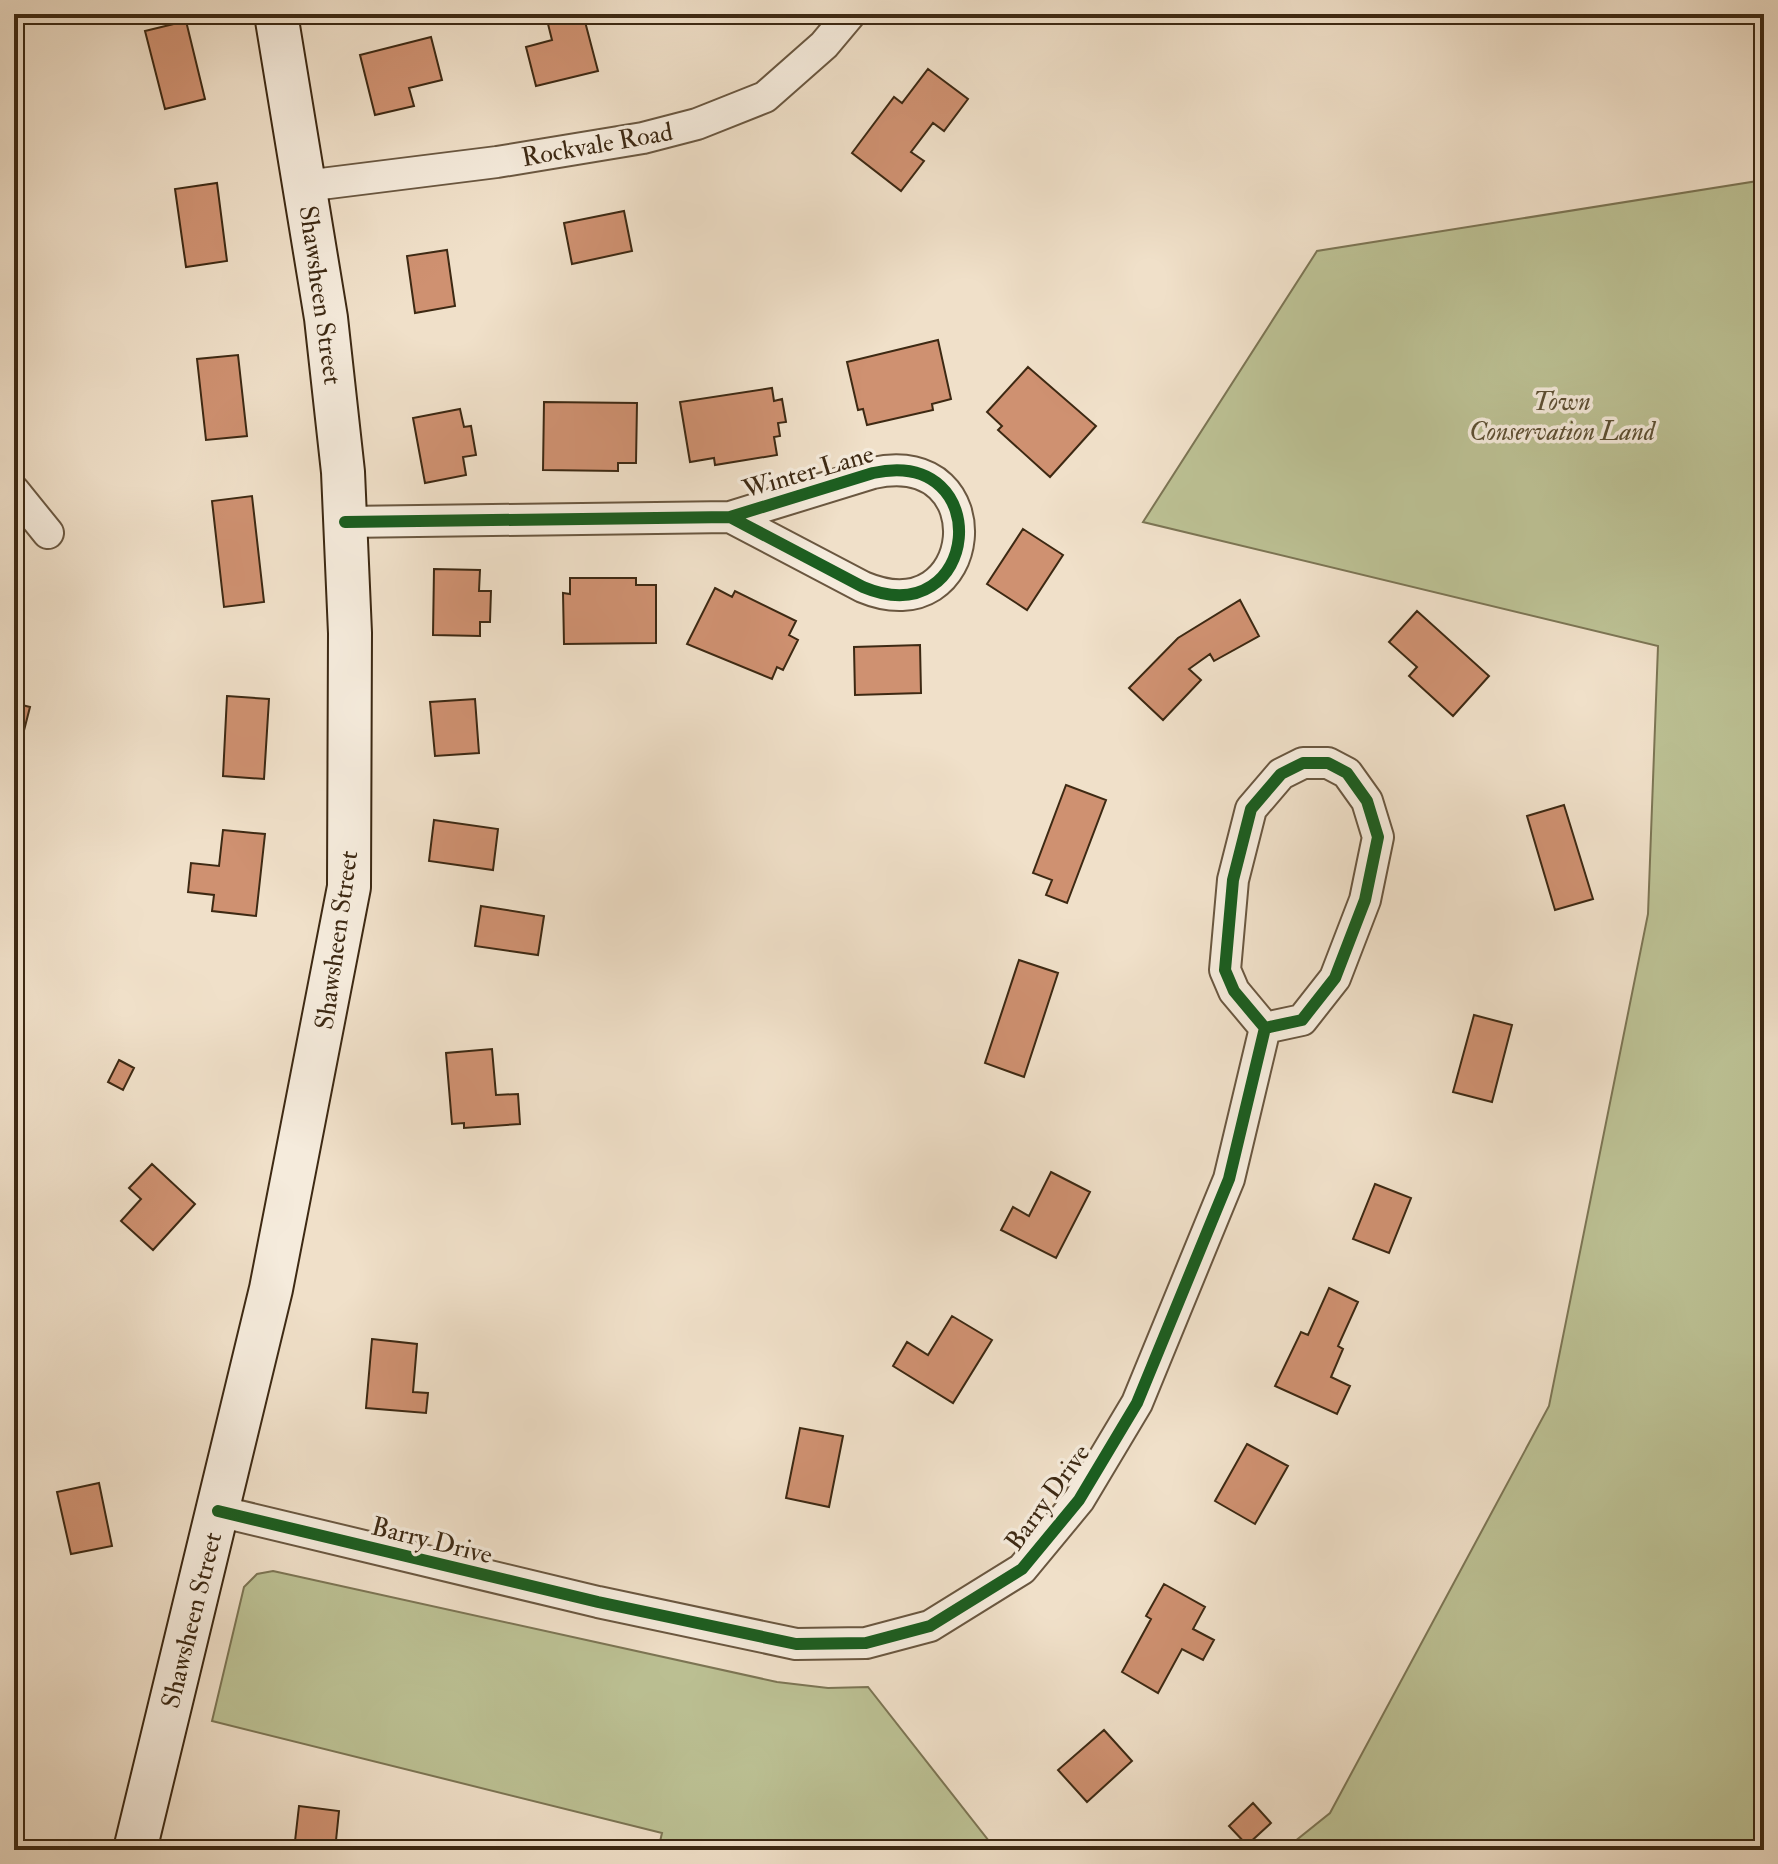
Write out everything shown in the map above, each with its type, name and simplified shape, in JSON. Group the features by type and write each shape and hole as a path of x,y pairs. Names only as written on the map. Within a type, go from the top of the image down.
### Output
{"main road":[{"name":"Shawsheen Street","path":"135,1850 289,1203 349,887 350,647 345,522 326,318 276,14"}],"street":[{"name":"Rockvale Road","path":"305,186 497,162 643,138 697,124 765,97 824,45 850,14"},
{"name":"Winter Lane","path":"345,522 730,517 873,473 902,470 933,480 949,495 959,515 961,537 956,559 934,584 904,597 881,595 730,517"},
{"path":"14,491 48,533"},
{"path":"1303,763 1328,763 1347,773 1367,801 1378,837 1365,900 1335,978 1302,1020 1265,1028 1234,991 1225,970 1233,880 1251,809 1281,774 1303,763"},
{"name":"Barry Drive","path":"218,1511 598,1602 796,1644 866,1643 930,1626 1022,1569 1079,1500 1137,1403 1229,1179 1265,1028"}],"green space":[{"name":"Town Conservation Land","path":"1764,180 1764,1850 1284,1850 1330,1813 1549,1406 1648,914 1658,646 1143,522 1317,251"},
{"path":"273,1571 777,1682 828,1688 868,1687 996,1850 658,1850 662,1833 212,1721 244,1587 257,1574"}],"building":[{"path":"583,14 598,71 536,86 526,47 552,40 546,16"},
{"path":"186,21 205,99 165,109 145,31"},
{"path":"431,37 442,80 409,88 414,106 375,115 360,55"},
{"path":"928,69 968,99 944,131 933,123 911,152 924,161 901,191 852,153 894,97 902,103"},
{"path":"217,183 227,261 186,267 175,189"},
{"path":"624,211 632,251 572,264 564,223"},
{"path":"447,250 455,306 415,313 407,256"},
{"path":"938,340 951,399 932,404 933,410 867,425 863,409 858,410 847,362"},
{"path":"238,355 247,436 206,440 197,359"},
{"path":"1028,367 1096,426 1050,477 998,430 1002,426 987,412"},
{"path":"772,388 774,401 782,399 786,422 778,423 780,436 774,437 777,455 715,465 714,458 690,462 680,402"},
{"path":"544,402 637,403 636,463 618,463 618,471 543,470"},
{"path":"460,409 464,427 471,426 476,455 463,457 466,475 425,483 413,418"},
{"path":"252,496 264,602 224,607 212,501"},
{"path":"1023,529 1063,555 1027,610 987,584"},
{"path":"434,569 480,570 479,591 491,591 490,622 480,622 480,636 433,635"},
{"path":"570,578 636,578 636,585 656,585 656,643 564,644 563,593 570,594"},
{"path":"715,588 732,597 735,591 796,621 789,635 798,640 783,670 777,667 772,679 687,644"},
{"path":"1240,600 1259,636 1214,661 1210,654 1189,669 1201,680 1163,720 1129,688 1178,638"},
{"path":"1417,611 1489,676 1453,716 1409,676 1417,667 1389,642"},
{"path":"920,645 921,693 855,695 854,647"},
{"path":"227,696 269,699 264,779 223,776"},
{"path":"475,699 479,753 435,756 430,702"},
{"path":"14,703 30,707 19,750 14,749"},
{"path":"1066,785 1106,800 1067,903 1046,895 1052,880 1033,873"},
{"path":"1564,805 1593,899 1555,910 1527,816"},
{"path":"434,820 498,829 493,870 429,861"},
{"path":"223,830 265,834 256,916 212,911 214,895 188,892 191,863 219,866"},
{"path":"481,906 544,916 538,955 475,946"},
{"path":"1019,960 1058,973 1024,1077 985,1063"},
{"path":"1474,1015 1512,1025 1492,1102 1453,1092"},
{"path":"492,1049 496,1095 518,1094 520,1124 464,1128 464,1123 452,1124 446,1053"},
{"path":"119,1060 134,1068 123,1090 108,1082"},
{"path":"152,1164 195,1204 153,1250 121,1221 141,1199 129,1188"},
{"path":"1051,1172 1090,1192 1056,1258 1001,1230 1013,1207 1029,1216"},
{"path":"1375,1184 1411,1198 1389,1253 1353,1239"},
{"path":"1329,1288 1358,1302 1338,1346 1343,1349 1331,1377 1350,1386 1337,1414 1275,1386 1301,1332 1308,1335"},
{"path":"952,1316 992,1340 953,1403 893,1366 907,1342 928,1355"},
{"path":"372,1339 417,1344 413,1392 428,1393 426,1413 366,1408"},
{"path":"800,1428 843,1436 829,1507 786,1498"},
{"path":"1247,1444 1288,1466 1255,1524 1215,1501"},
{"path":"99,1483 112,1546 71,1554 57,1492"},
{"path":"1164,1584 1205,1607 1193,1629 1214,1640 1203,1660 1182,1649 1158,1693 1122,1672 1151,1619 1146,1616"},
{"path":"1104,1730 1132,1761 1087,1802 1058,1770"},
{"path":"1253,1803 1271,1823 1247,1845 1229,1826"},
{"path":"299,1806 339,1811 335,1850 294,1850"}],"cycle path":[{"path":"345,522 730,517 863,587 902,595 932,586 951,565 959,538 956,510 941,486 913,472 873,473 730,517"},
{"path":"218,1511 598,1602 796,1644 866,1643 930,1626 1022,1569 1079,1500 1137,1403 1229,1179 1265,1028 1302,1020 1335,978 1365,900 1378,837 1367,801 1347,773 1328,763 1303,763 1281,774 1251,809 1233,880 1225,970 1234,991 1265,1028"}]}
